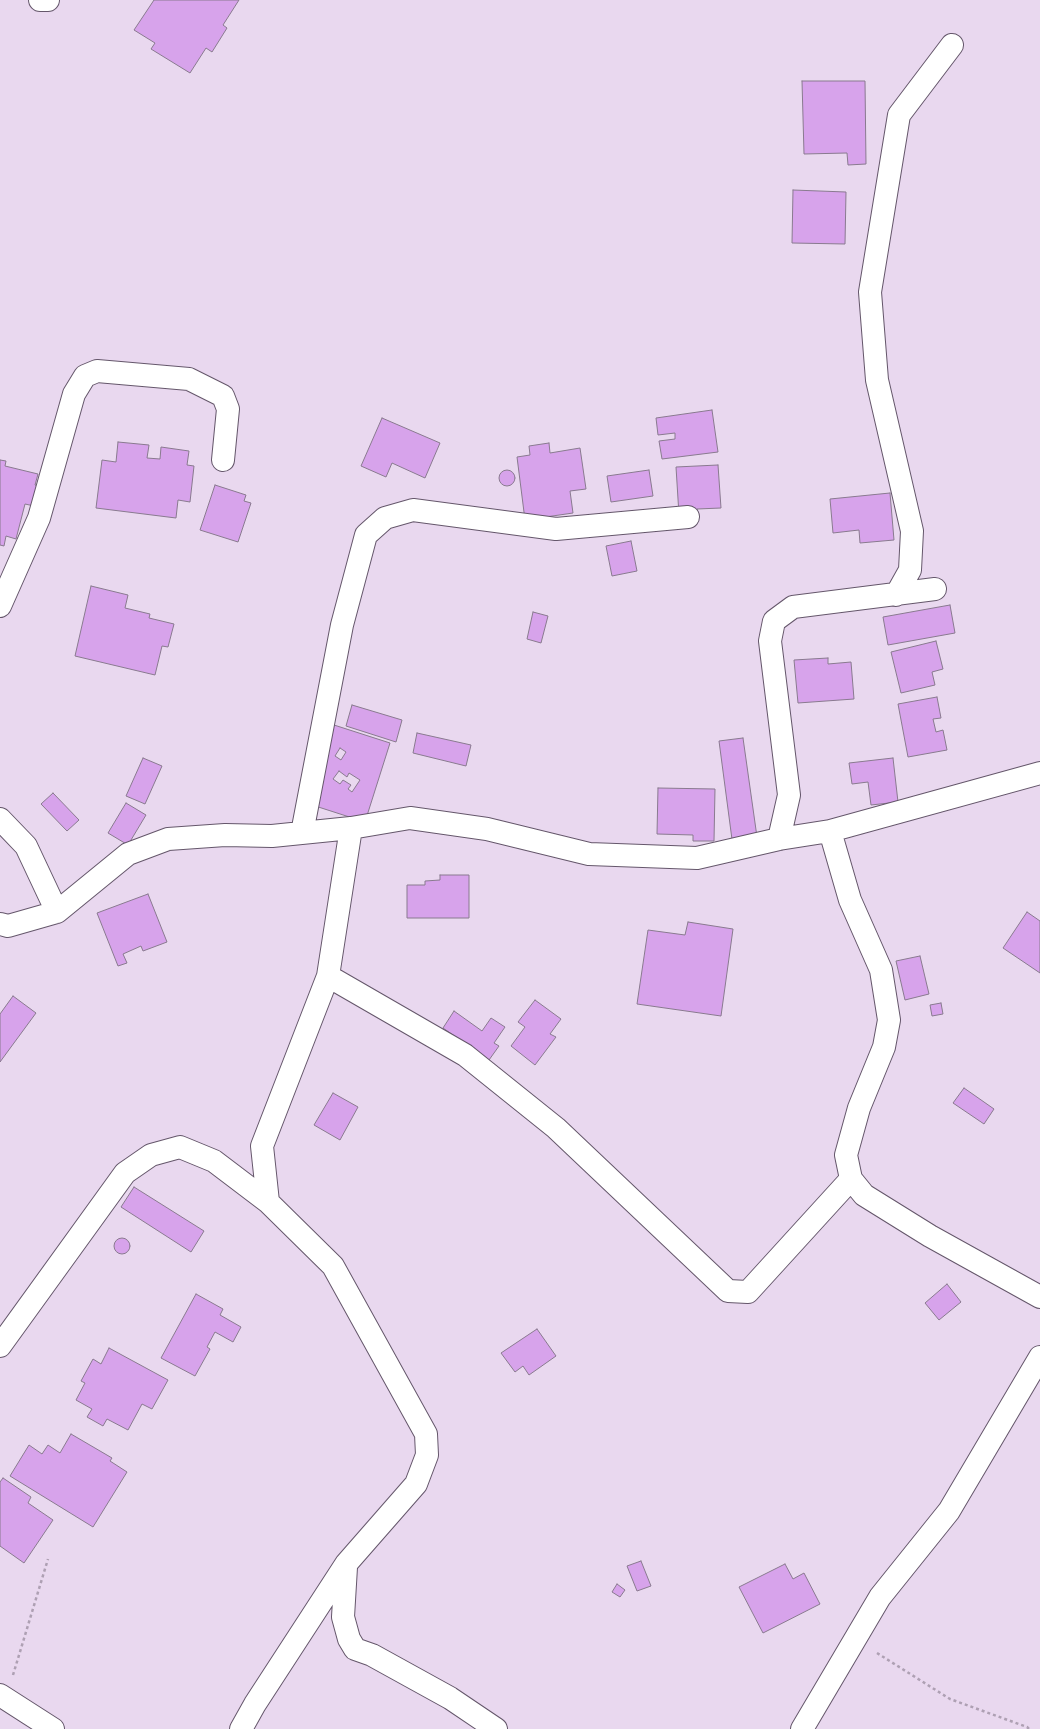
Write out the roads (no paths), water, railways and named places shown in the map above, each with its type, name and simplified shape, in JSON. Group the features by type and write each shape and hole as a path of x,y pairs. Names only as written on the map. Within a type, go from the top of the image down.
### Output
{"street":[{"path":"40,0 48,0"},
{"path":"896,595 910,570 912,531 877,380 870,292 899,115 952,45"},
{"path":"0,606 39,518 74,394 85,376 96,371 189,379 223,396 228,409 223,460"},
{"path":"302,833 342,625 366,535 385,518 413,510 556,529 688,517"},
{"path":"779,839 789,795 770,641 774,621 793,607 935,589"},
{"path":"0,924 8,926 57,912 128,854 168,839 225,835 272,836 351,828 410,818 487,829 589,854 697,858 779,839 830,831 1040,773"},
{"path":"0,819 26,846 57,912"},
{"path":"268,1202 262,1146 328,976 351,828"},
{"path":"830,831 850,900 881,970 889,1020 884,1047 859,1108 846,1155 851,1179 864,1195 930,1236 1040,1297"},
{"path":"328,976 472,1060 556,1128 728,1291 748,1292 851,1179"},
{"path":"0,1346 125,1172 151,1155 180,1147 214,1161 268,1202 334,1266 426,1434 426,1455 416,1484 346,1564 255,1704 241,1729"},
{"path":"802,1729 880,1597 949,1511 1040,1357"},
{"path":"346,1564 343,1618 349,1639 355,1649 372,1655 450,1698 496,1729"},
{"path":"1,1696 53,1729"}]}
